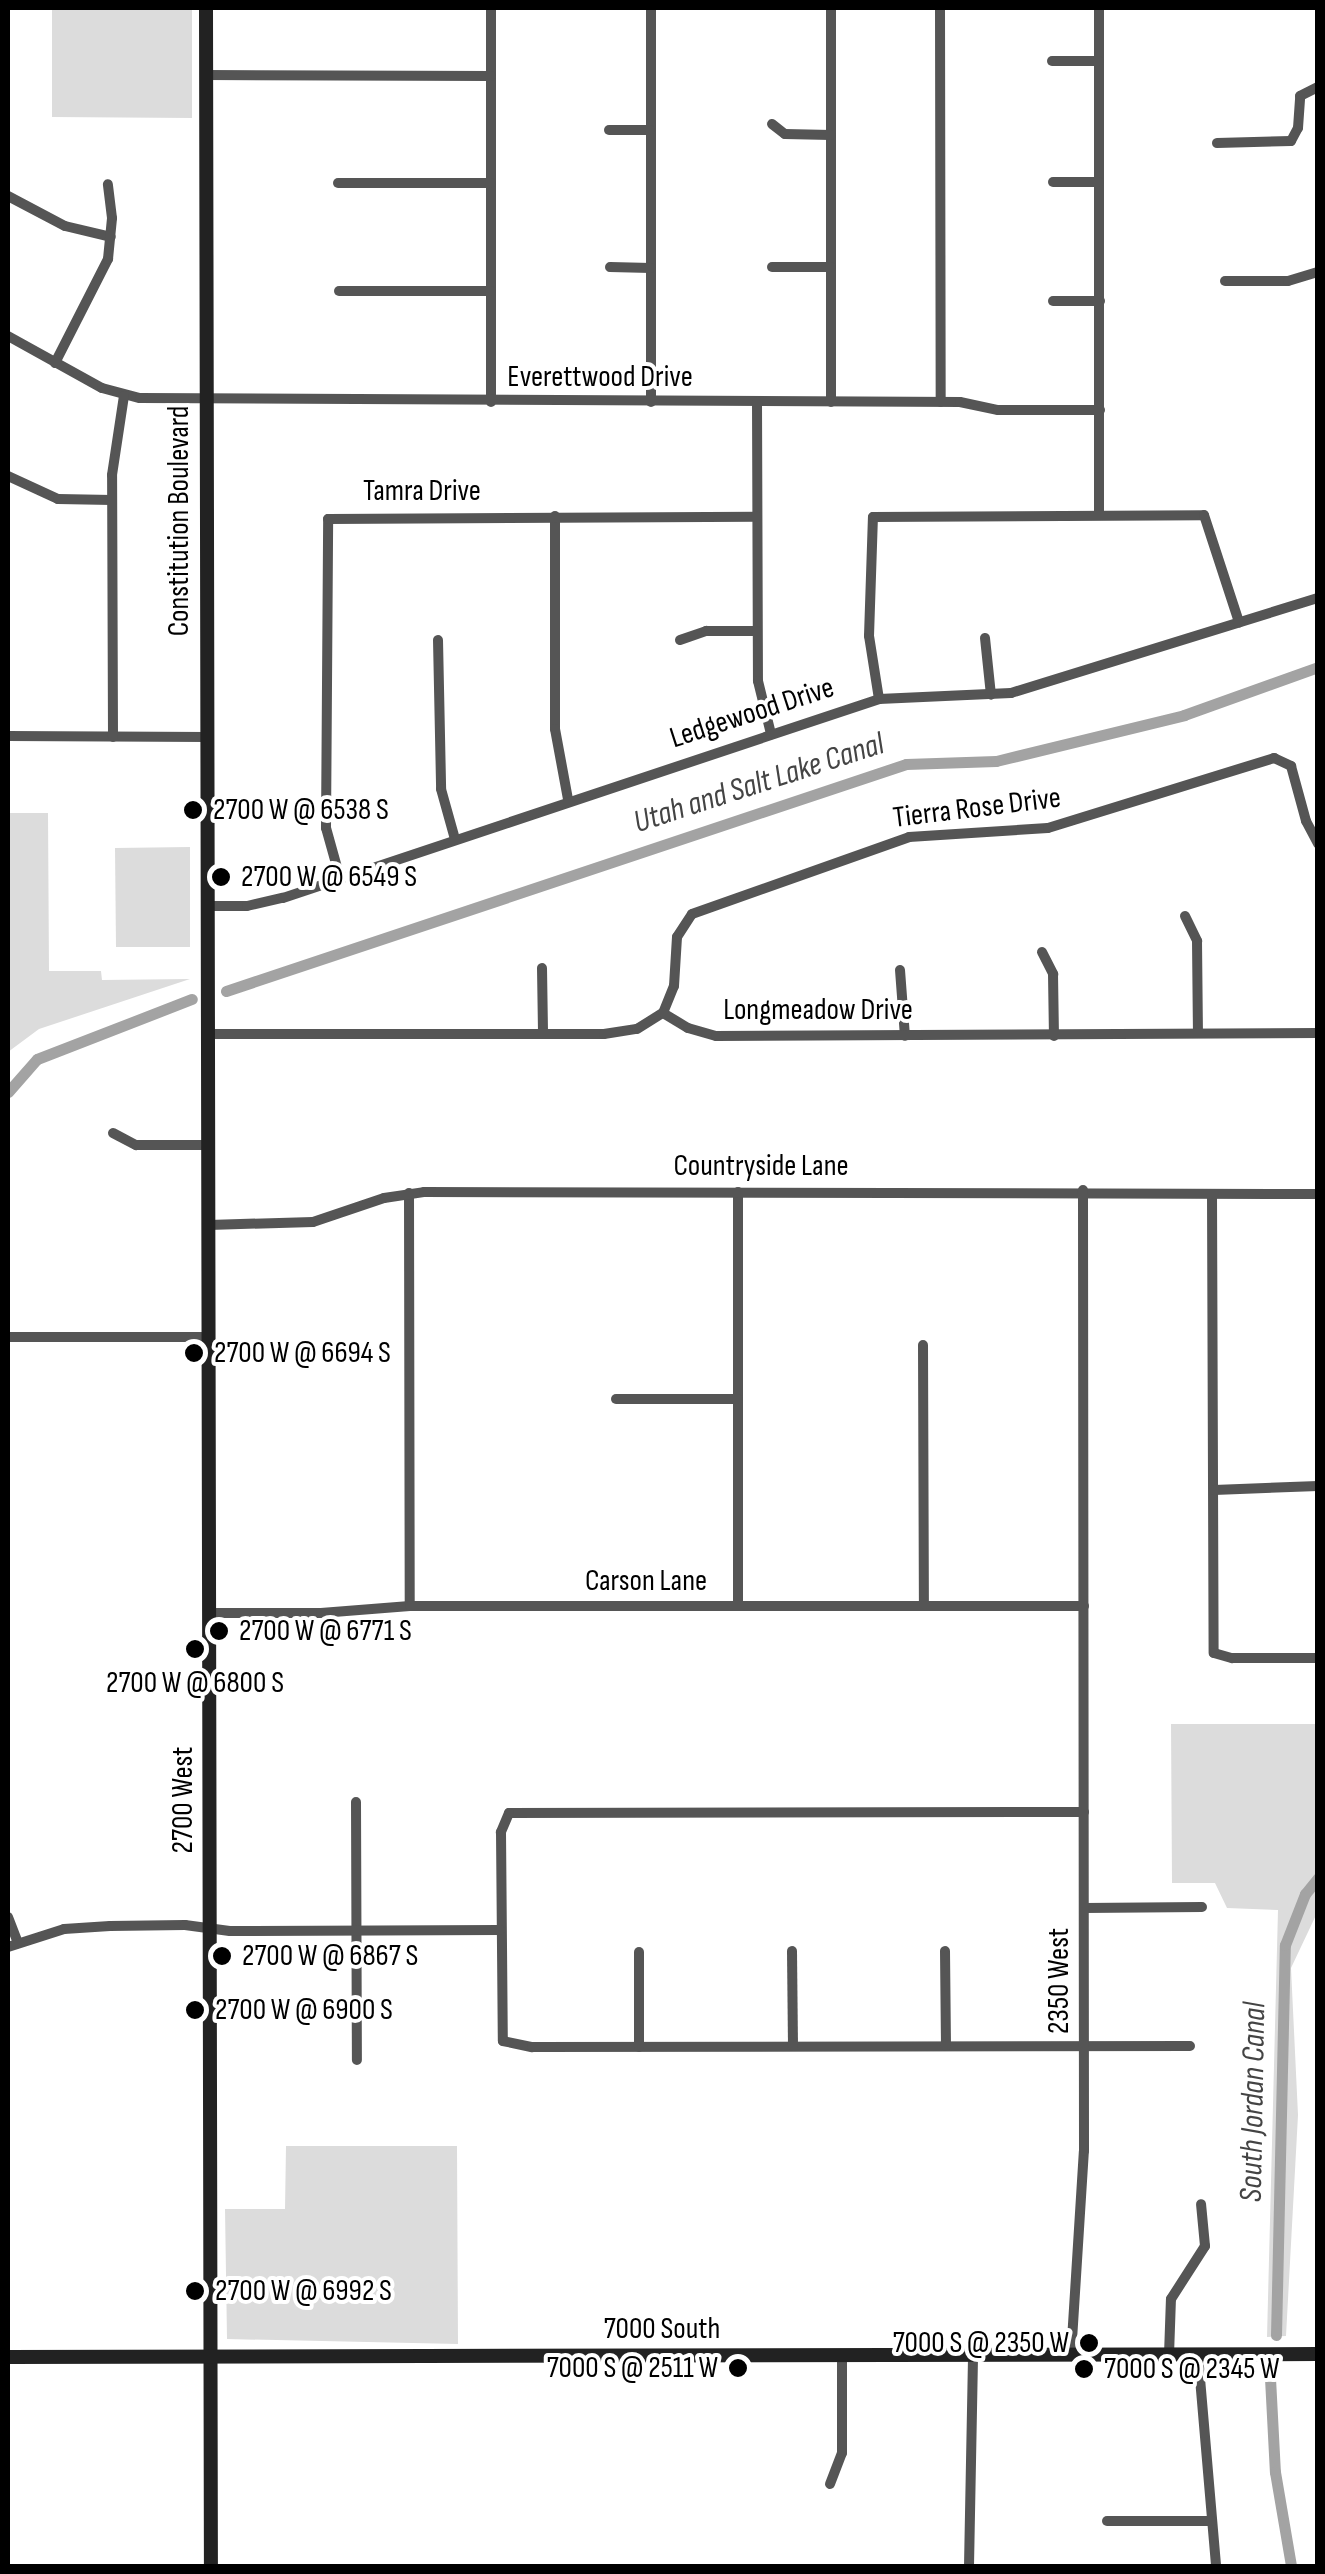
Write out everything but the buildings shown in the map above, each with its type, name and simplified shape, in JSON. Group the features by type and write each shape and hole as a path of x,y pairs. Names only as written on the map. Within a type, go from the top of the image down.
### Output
{"main road":[{"name":"Constitution Boulevard","path":"206,8 208,1034"},
{"name":"2700 West","path":"208,1034 211,2566"},
{"name":"7000 South","path":"8,2357 1318,2354"}],"street":[{"path":"490,8 491,402"},
{"path":"650,8 651,402"},
{"path":"830,8 831,402"},
{"path":"940,8 941,402"},
{"path":"1099,8 1099,514"},
{"path":"1052,61 1099,61"},
{"path":"206,75 490,76"},
{"path":"1216,143 1291,140 1298,128 1300,96 1318,86"},
{"path":"772,124 785,134 830,135"},
{"path":"609,130 650,130"},
{"path":"1053,182 1099,182"},
{"path":"338,183 491,183"},
{"path":"55,363 102,275 111,237 108,184"},
{"path":"8,196 65,226 111,237"},
{"path":"610,267 651,268"},
{"path":"772,267 831,267"},
{"path":"1225,281 1288,281 1318,272"},
{"path":"339,291 492,291"},
{"path":"1053,301 1100,300"},
{"path":"8,336 124,396 114,449 112,500 113,737"},
{"name":"Everettwood Drive","path":"124,396 207,401 941,402 992,409 1100,410"},
{"path":"756,402 759,692 770,734"},
{"path":"8,476 58,499 112,500"},
{"path":"879,699 870,650 872,517 1204,515 1238,622"},
{"path":"556,516 555,729 568,799"},
{"name":"Tamra Drive","path":"340,878 326,828 328,519 757,517"},
{"name":"Ledgewood Drive","path":"207,906 260,905 568,799 879,699 991,696 1318,598"},
{"path":"680,640 706,631 757,631"},
{"path":"986,638 991,696"},
{"path":"438,640 441,789 454,839"},
{"path":"8,736 207,736"},
{"name":"Tierra Rose Drive","path":"663,1013 674,986 677,937 692,914 909,837 1065,825 1274,758 1291,766 1306,822 1318,844"},
{"path":"1186,916 1197,941 1198,1033"},
{"path":"1042,952 1053,974 1054,1036"},
{"path":"542,968 543,1034"},
{"path":"900,970 905,1036"},
{"path":"208,1034 622,1033 663,1013"},
{"name":"Longmeadow Drive","path":"663,1013 688,1028 716,1036 1318,1033"},
{"path":"112,1133 136,1145 209,1145"},
{"name":"Countryside Lane","path":"208,1225 313,1222 409,1194 1084,1190 1318,1194"},
{"name":"2350 West","path":"1071,2356 1083,2180 1084,1190"},
{"path":"738,1192 738,1606"},
{"path":"409,1194 410,1606"},
{"path":"1212,1194 1214,1653 1232,1658 1318,1658"},
{"path":"8,1336 209,1337"},
{"path":"923,1345 924,1606"},
{"path":"616,1399 738,1400"},
{"path":"1214,1490 1318,1486"},
{"name":"Carson Lane","path":"209,1613 321,1613 410,1606 1084,1606"},
{"path":"356,1802 357,2060"},
{"path":"1084,1812 509,1813 500,1832 503,2041 517,2046 639,2047 1190,2046"},
{"path":"1084,1908 1202,1907"},
{"path":"8,1917 12,1945 87,1927 500,1930"},
{"path":"946,1951 946,2046"},
{"path":"639,1952 639,2047"},
{"path":"792,1952 793,2046"},
{"path":"1169,2356 1171,2299 1205,2246 1201,2204"},
{"path":"1198,2355 1216,2566"},
{"path":"830,2484 842,2453 842,2356"},
{"path":"970,2566 972,2356"},
{"path":"1107,2521 1212,2521"}],"shaded area":[{"path":"52,8 192,8 192,118 52,117"},
{"path":"8,813 48,813 49,971 101,971 102,980 190,979 39,1029 8,1052"},
{"path":"190,847 190,947 116,947 115,848"},
{"path":"1171,1724 1317,1724 1317,1913 1291,1968 1298,2115 1286,2336 1267,2337 1278,1910 1227,1908 1215,1883 1172,1883"},
{"path":"286,2146 457,2146 458,2344 227,2339 225,2209 285,2209"}],"waterway":[{"name":"Utah and Salt Lake Canal","path":"226,991 906,764 996,761 1184,715 1318,667"},
{"name":"Utah and Salt Lake Canal","path":"8,1092 37,1059 192,999"},
{"name":"South Jordan Canal","path":"1276,2335 1285,1945 1305,1894 1318,1878"},
{"name":"South Jordan Canal","path":"1270,2378 1275,2472 1291,2566"}],"place":[{"name":"2700 W @ 6538 S","path":"193,810"},
{"name":"2700 W @ 6549 S","path":"221,877"},
{"name":"2700 W @ 6694 S","path":"194,1353"},
{"name":"2700 W @ 6771 S","path":"219,1631"},
{"name":"2700 W @ 6800 S","path":"195,1649"},
{"name":"2700 W @ 6867 S","path":"222,1956"},
{"name":"2700 W @ 6900 S","path":"195,2010"},
{"name":"2700 W @ 6992 S","path":"195,2291"},
{"name":"7000 S @ 2350 W","path":"1089,2343"},
{"name":"7000 S @ 2511 W","path":"738,2368"},
{"name":"7000 S @ 2345 W","path":"1084,2369"}]}
